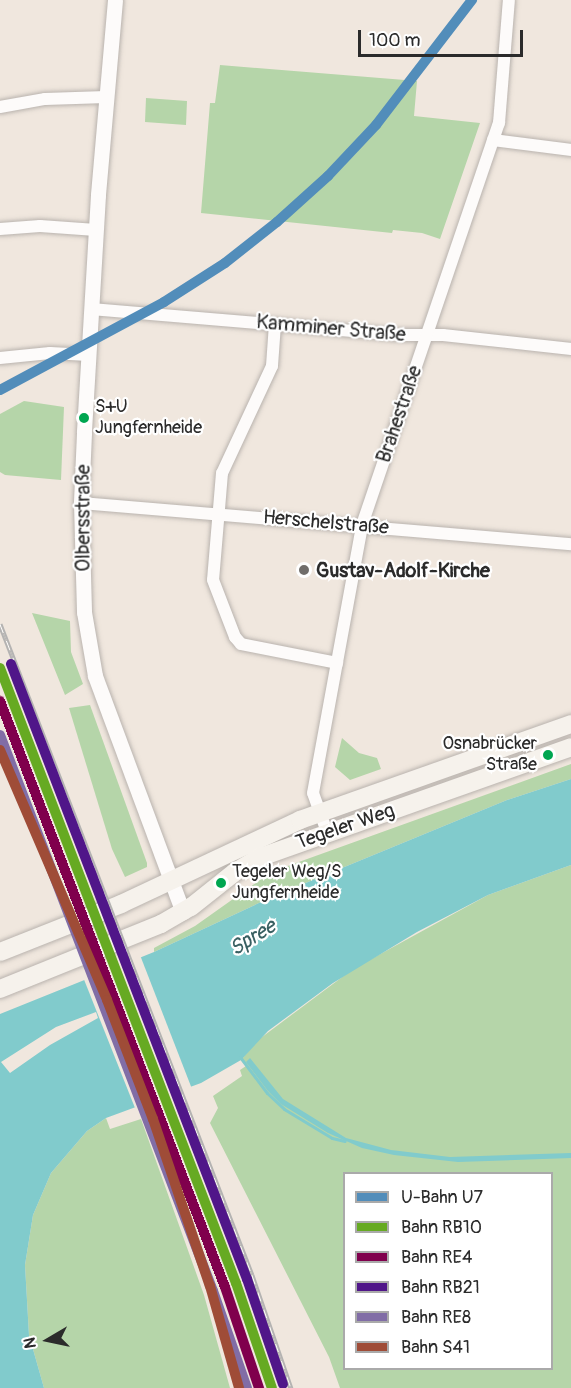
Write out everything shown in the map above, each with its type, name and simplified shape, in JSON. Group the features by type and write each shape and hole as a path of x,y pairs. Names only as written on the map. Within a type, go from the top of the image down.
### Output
{"main road":[{"name":"Tegeler Weg","path":"0,952 171,881 258,838 571,724"},
{"name":"Tegeler Weg","path":"0,988 148,930 183,912 235,872 258,858 571,747"}],"street":[{"name":"Olbersstraße","path":"114,0 96,230 81,503 84,612 95,676 183,912"},
{"name":"Brahestraße","path":"327,832 313,793 362,525 499,123 509,0"},
{"path":"0,107 45,99 106,97"},
{"path":"493,140 571,150"},
{"path":"0,229 40,226 96,230"},
{"name":"Kamminer Straße","path":"92,309 426,335 571,349"},
{"path":"275,324 272,366 225,464 218,514 213,580 237,641 250,647 337,663"},
{"path":"0,358 50,353 89,355"},
{"name":"Herschelstraße","path":"81,503 571,544"}],"green space":[{"path":"220,65 417,81 414,116 480,123 440,239 422,233 393,230 392,233 201,213 210,103 215,103"},
{"path":"146,98 187,101 186,125 145,122"},
{"path":"24,401 64,407 61,480 5,475 0,472 0,414"},
{"path":"32,613 70,621 71,652 83,684 65,695"},
{"path":"90,705 147,863 147,867 125,877 112,849 69,708"},
{"path":"342,738 359,753 377,758 381,769 350,780 335,767"},
{"path":"571,764 571,779 507,800 274,896 154,952 154,948 195,926 271,872"},
{"path":"571,865 571,1388 340,1388 329,1357 210,1123 218,1108 213,1096 242,1076 240,1070 246,1066 241,1060 258,1040 353,969 488,895"},
{"path":"106,1118 110,1129 141,1119 204,1295 230,1388 44,1388 29,1335 25,1265 33,1215 51,1173 87,1131"}],"water":[{"name":"Spree","path":"571,779 571,865 488,895 417,932 333,983 268,1031 241,1060 201,1083 106,1118 87,1131 51,1173 33,1215 25,1265 29,1335 44,1388 0,1388 0,1014 154,952 274,896 507,800","holes":["96,1012 98,1018 50,1045 10,1073 1,1062 56,1027"]},
{"path":"250,1058 283,1099 346,1138 391,1150 450,1157 571,1153 571,1158 458,1162 394,1155 362,1148 328,1133 281,1104 246,1062"}],"pier":[{"path":"140,955 192,1089 135,1108 83,977"}],"waterway":[{"path":"240,1057 267,1093 284,1109 332,1138 345,1141"}],"railway":[{"path":"0,624 252,1275 291,1388"}],"metro line":[{"name":"U7","path":"0,390 164,302 225,263 277,222 328,176 376,125 472,0"}],"rail line":[{"name":"RB21","path":"11,664 247,1279 283,1384"},
{"name":"RB10","path":"0,668 236,1283 272,1388"},
{"name":"RE4","path":"0,701 225,1287 259,1388"},
{"name":"RE8","path":"0,735 213,1291 247,1388"},
{"name":"S41","path":"0,750 107,1000 153,1119 210,1286 239,1388"}],"place":[{"name":"S+U Jungfernheide","path":"84,418"},
{"name":"Gustav-Adolf-Kirche","path":"304,570"},
{"name":"Osnabrücker Straße","path":"548,755"},
{"name":"Tegeler Weg/S Jungfernheide","path":"221,883"}]}
